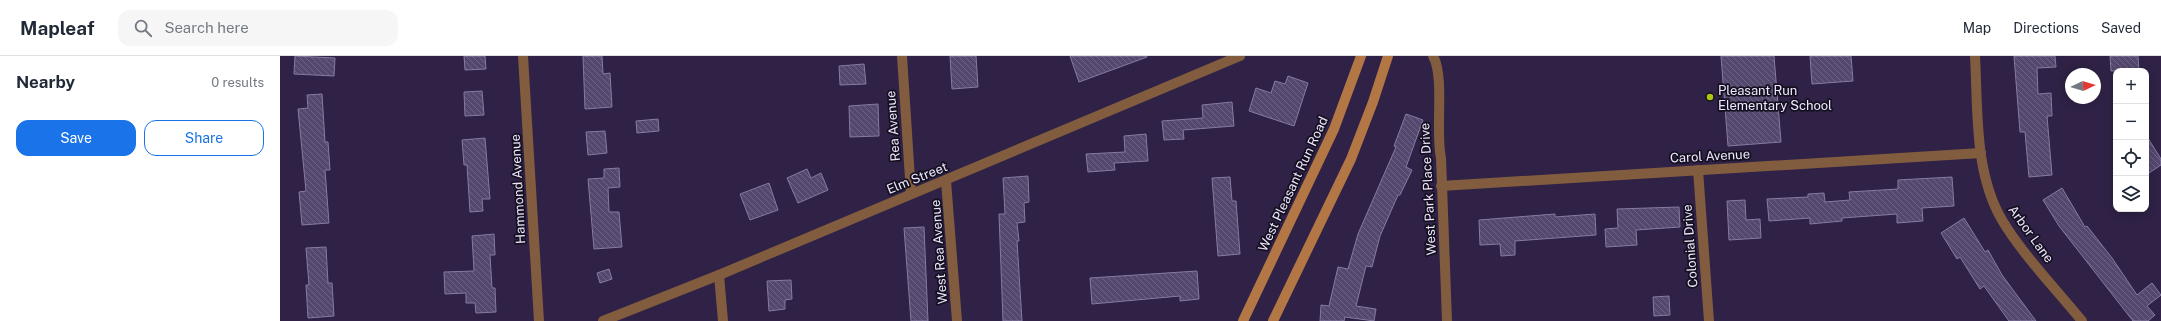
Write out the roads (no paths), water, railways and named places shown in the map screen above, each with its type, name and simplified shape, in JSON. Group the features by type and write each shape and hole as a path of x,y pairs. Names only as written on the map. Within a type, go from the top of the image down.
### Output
{"main road":[{"name":"West Pleasant Run Road","path":"1243,321 1334,129 1361,56"},
{"path":"1273,321 1352,159 1388,56"}],"street":[{"name":"Hammond Avenue","path":"523,56 539,321"},
{"name":"Rea Avenue","path":"902,56 911,194"},
{"name":"Elm Street","path":"603,321 719,275 911,194 946,181 1240,56"},
{"name":"West Park Place Drive","path":"1433,56 1438,80 1438,145 1441,158 1447,321"},
{"name":"Arbor Lane","path":"1975,56 1981,152 1992,197 2002,220 2014,238 2082,321"},
{"name":"Carol Avenue","path":"1441,186 1981,152"},
{"name":"Colonial Drive","path":"1698,170 1709,321"},
{"name":"West Rea Avenue","path":"946,181 957,321"},
{"path":"719,275 723,321"}],"place":[{"name":"Pleasant Run Elementary School","path":"1710,97"}]}
